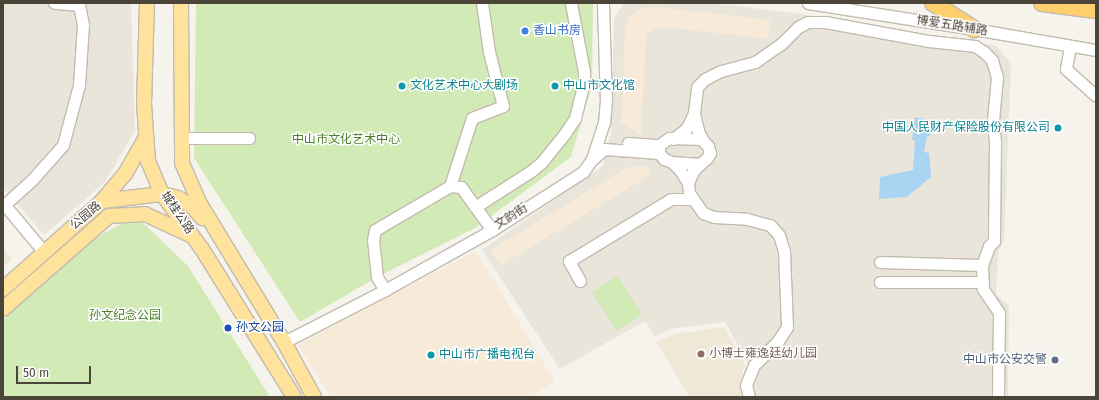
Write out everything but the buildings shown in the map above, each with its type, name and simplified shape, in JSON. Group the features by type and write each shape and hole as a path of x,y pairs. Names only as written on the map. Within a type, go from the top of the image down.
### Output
{"highway":[{"path":"933,3 974,28"},
{"path":"1042,3 1096,10"}],"main road":[{"name":"城桂公路","path":"147,3 144,103 148,161 162,194 192,236 294,397"},
{"name":"城桂公路","path":"181,3 182,163 200,204 284,342 314,397"},
{"path":"102,201 125,174 146,137"},
{"name":"公园路","path":"3,289 102,201 162,194 178,198 192,206 221,239"},
{"name":"公园路","path":"3,309 109,216 145,214 192,236"}],"street":[{"path":"44,252 4,205 32,181 63,145 79,85 83,25 79,5 54,3"},
{"path":"450,186 472,118 503,106 489,52 482,3"},
{"path":"475,206 531,171 541,163 575,118 584,81 584,72 571,3"},
{"name":"文韵街","path":"284,342 385,290 492,230 583,172 592,159 604,123 606,102 603,3"},
{"name":"博爱五路辅路","path":"808,3 974,28 1096,50"},
{"path":"659,149 663,142 672,139 687,128 694,113 697,87 705,78 721,71 755,62 781,44 798,27 808,22 825,22 929,41 975,46 992,60 997,77 993,120 995,141 994,240 989,246 982,265 983,289 999,313 998,397"},
{"path":"1070,46 1066,70 1096,96"},
{"path":"688,183 693,171 707,158 710,152 708,146 703,141 698,131 694,113"},
{"path":"600,133 606,142 659,149"},
{"path":"181,138 249,138"},
{"path":"672,139 701,139 703,141"},
{"path":"592,159 604,149 659,149"},
{"path":"659,149 664,159 672,162 700,164"},
{"path":"672,162 680,170 688,183 689,193 703,213 714,217 747,219 770,225 779,235 784,251 787,327 778,341 754,365 746,385 749,397"},
{"path":"385,290 377,277 373,240 375,230 450,186 461,187 492,230"},
{"path":"580,281 569,261 671,199 693,199"},
{"path":"880,262 982,265"},
{"path":"880,282 983,282"}],"shaded area":[{"path":"3,3 131,3 135,131 105,182 44,235 3,188"},
{"path":"624,3 712,3 793,13 996,46 1011,64 1004,241 998,251 996,294 1009,306 1008,397 747,397 750,367 725,322 671,329 655,336 645,321 560,369 482,250 603,166 611,132 614,18"},
{"path":"656,7 770,20 768,39 666,27 653,29 646,35 641,136 621,122 625,31 628,18 641,9"},
{"path":"628,167 648,167 652,174 501,265 491,250"},
{"path":"3,249 12,259 3,267"},
{"path":"476,251 555,382 529,397 331,397 298,345"},
{"name":"小博士雍逸廷幼儿园","path":"724,327 745,365 739,386 743,397 690,397 656,342 674,334"}],"green space":[{"name":"中山市文化艺术中心","path":"196,3 593,3 592,85 571,157 475,228 377,277 300,322 194,158"},
{"name":"孙文纪念公园","path":"126,222 142,222 188,266 270,397 3,397 3,320 86,242"},
{"path":"617,276 642,315 617,331 592,292"}],"water":[{"path":"915,117 929,120 931,135 927,137 924,152 929,153 931,177 907,197 879,199 880,177 913,170 915,141 912,140"}],"place":[{"name":"香山书房","path":"525,31"},
{"name":"文化艺术中心大剧场","path":"402,86"},
{"name":"中山市文化馆","path":"555,86"},
{"name":"中国人民财产保险股份有限公司","path":"1058,128"},
{"name":"孙文公园","path":"228,328"},
{"name":"小博士雍逸廷幼儿园","path":"701,354"},
{"name":"中山市广播电视台","path":"431,355"},
{"name":"中山市公安交警","path":"1055,360"}]}
